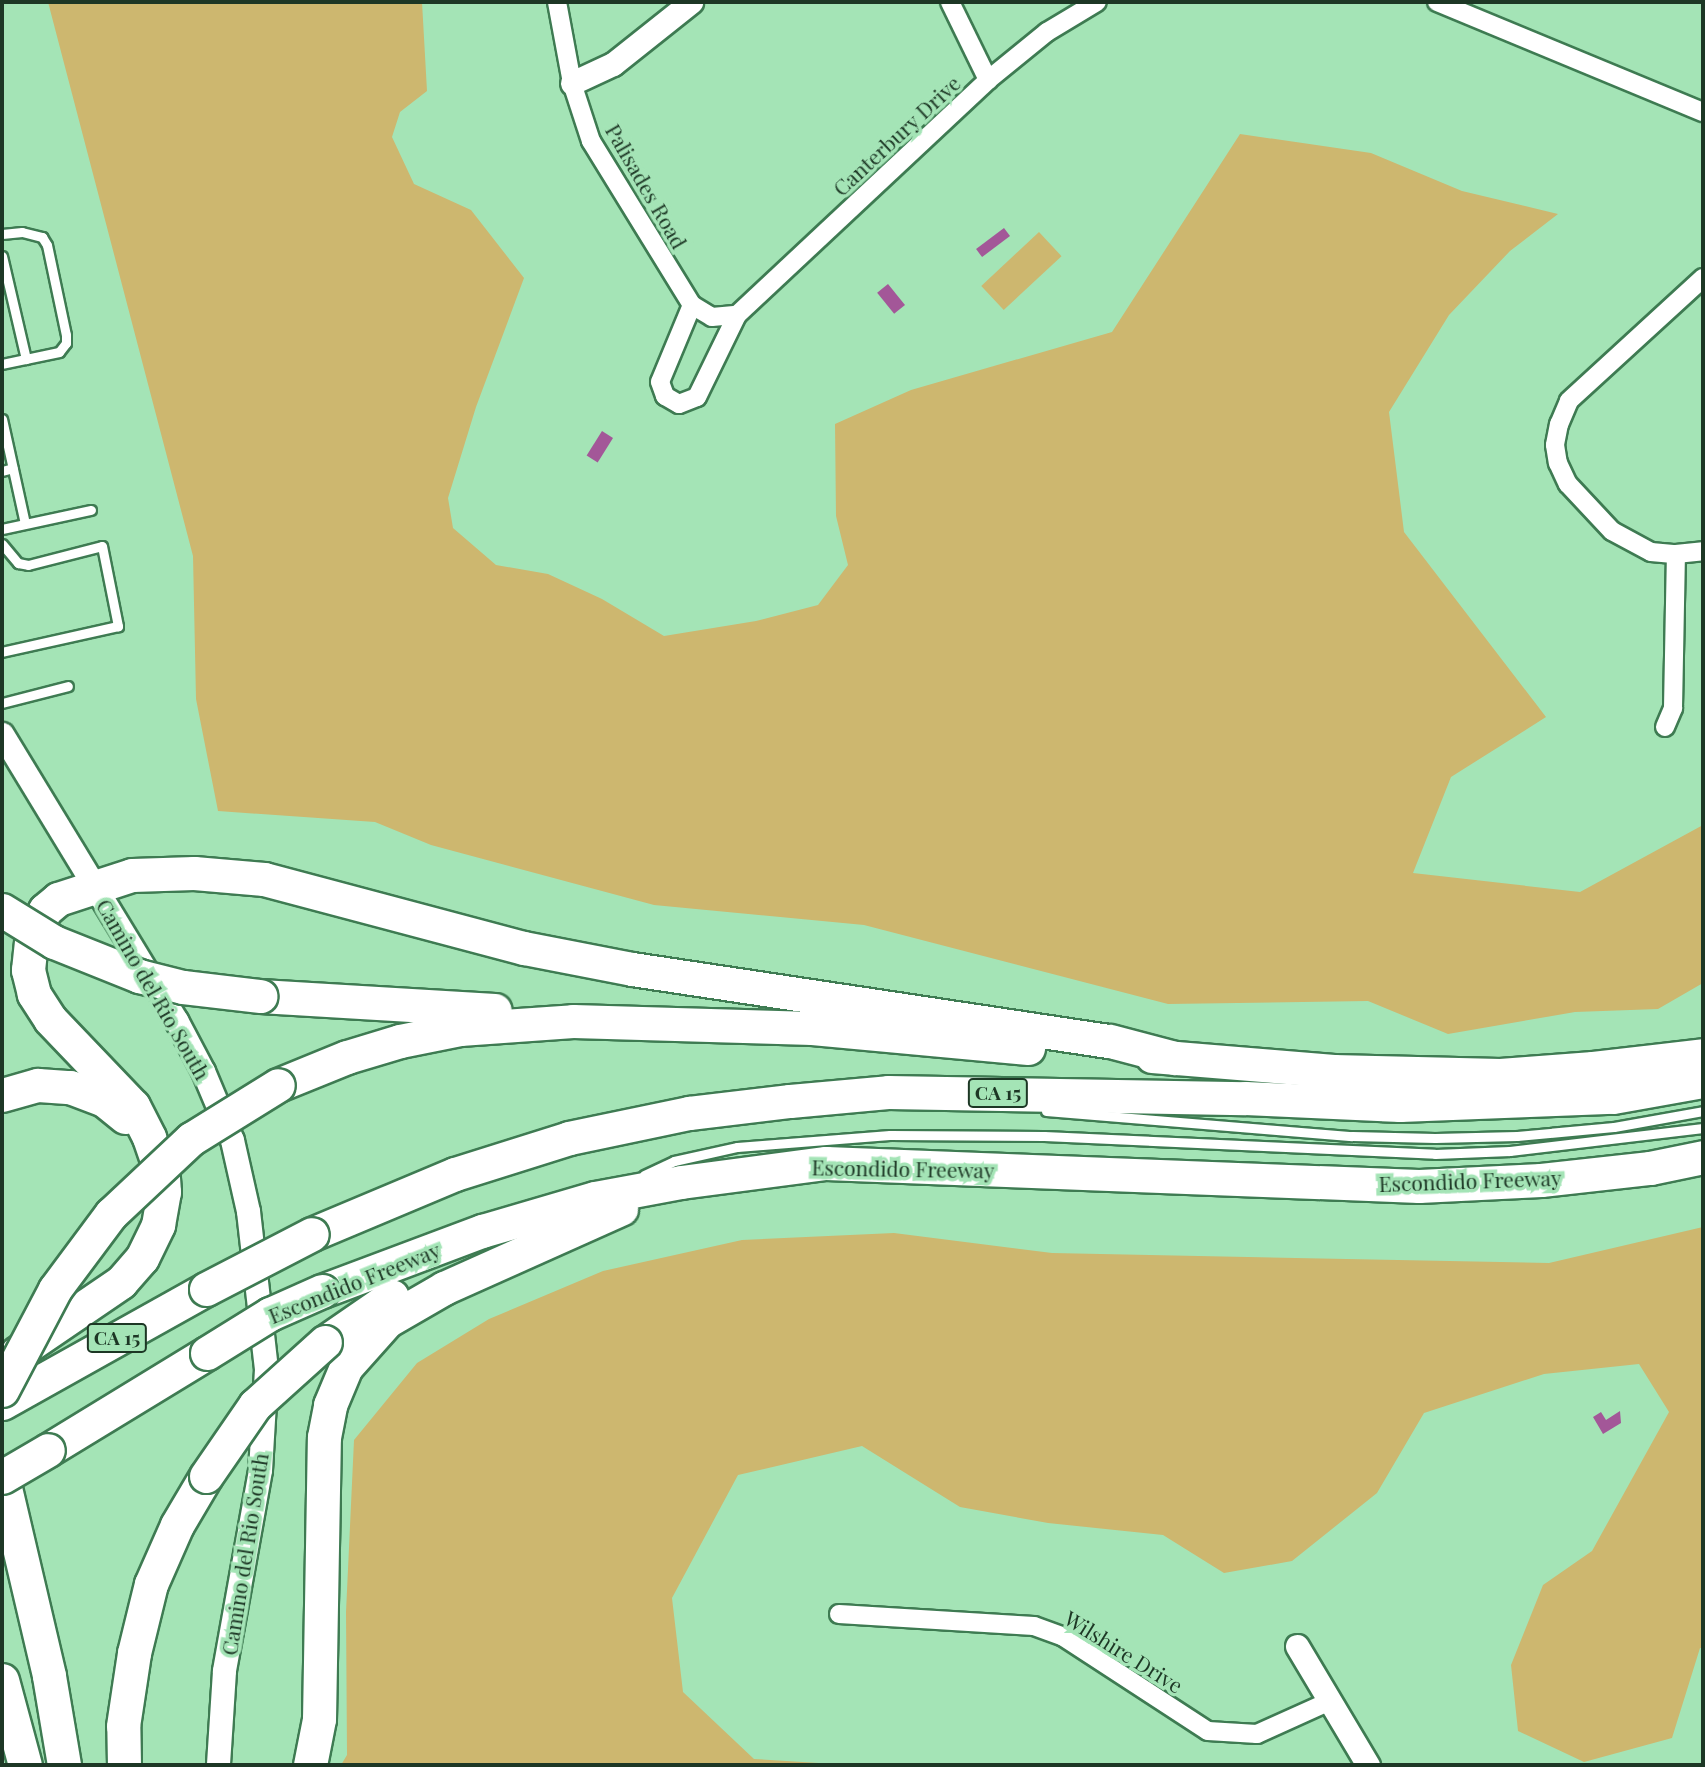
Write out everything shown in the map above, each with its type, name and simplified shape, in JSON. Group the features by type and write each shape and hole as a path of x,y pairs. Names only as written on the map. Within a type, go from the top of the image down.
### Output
{"highway":[{"path":"10,1358 121,1282 153,1241 164,1192 160,1165 149,1137 133,1106 50,1019 30,982 29,949 39,918 58,900 132,875 194,873 264,879 524,948 632,969 1110,1041 1175,1058"},
{"path":"2,910 54,943 139,976 183,987 260,996 500,1010 573,1021"},
{"path":"10,1394 55,1289 111,1214 191,1139 278,1085 346,1057 421,1036 495,1025 573,1021 812,1028 980,1045 1333,1071 1500,1075 1593,1068 1703,1055"},
{"name":"CA 15","path":"10,1394 254,1262 312,1234 455,1174 569,1138 690,1113 805,1106 888,1091 1245,1098 1400,1105 1613,1097 1703,1082"},
{"path":"2,1095 38,1085 70,1087 104,1100 149,1137"},
{"name":"Escondido Freeway","path":"2,1476 270,1314 322,1291 482,1231 595,1198 681,1182 825,1163 1419,1186 1541,1180 1650,1168 1703,1157"},
{"path":"310,1765 319,1719 324,1437 330,1405 346,1367 387,1321 444,1288 681,1182"},
{"path":"124,1765 123,1726 134,1653 151,1584 177,1525 206,1476 255,1405 325,1342 397,1293 476,1256 565,1233"},
{"path":"2,1476 49,1676 64,1765"},
{"path":"2,1680 25,1765"}],"street":[{"name":"Palisades Road","path":"557,2 572,83 591,141 692,305"},
{"path":"572,83 613,64 691,2"},
{"path":"950,2 988,80"},
{"name":"Canterbury Drive","path":"737,314 988,80 1047,32 1097,2"},
{"path":"1437,2 1475,10 1703,112"},
{"path":"1703,278 1569,401 1559,424 1555,445 1558,463 1568,484 1586,508 1612,531 1651,552 1676,554 1703,551"},
{"path":"692,305 712,317 737,314 697,397 679,404 665,396 660,382 692,305"},
{"path":"1665,727 1673,708 1676,554"},
{"name":"Camino del Rio South","path":"2,734 176,1020 216,1100 232,1140 248,1211 266,1369 260,1470 225,1671 218,1765"},
{"name":"Wilshire Drive","path":"839,1614 1034,1626 1062,1636 1208,1731 1257,1734 1330,1701"},
{"path":"1297,1646 1368,1765"}],"lane":[{"path":"2,234 22,232 42,237 47,245 66,335 66,344 59,352 2,364"},
{"path":"2,256 26,359"},
{"path":"2,419 25,524"},
{"path":"2,471 13,468"},
{"path":"2,529 91,510"},
{"path":"2,544 18,563 28,565 102,546 118,626 2,652"},
{"path":"2,703 68,686"},
{"path":"1034,1110 1352,1136 1435,1138 1517,1136 1600,1128 1703,1111"},
{"path":"595,1198 674,1161 737,1147 815,1139 890,1135 1044,1136 1435,1154 1510,1151 1703,1128"}],"shaded area":[{"path":"48,2 422,2 427,91 400,112 392,137 414,184 471,210 524,278 476,407 448,498 453,528 496,565 548,574 602,599 664,636 756,621 818,605 848,565 836,516 835,424 911,390 1112,332 1240,134 1371,153 1462,191 1558,214 1510,251 1449,315 1389,412 1404,532 1546,717 1451,777 1413,873 1580,892 1703,825 1703,983 1658,1009 1575,1012 1448,1034 1368,1001 1168,1004 864,925 654,905 431,845 375,822 218,811 196,699 193,556"},
{"path":"1004,228 1010,236 982,257 976,249"},
{"path":"1039,232 1062,256 1004,310 981,286"},
{"path":"888,284 905,305 894,314 877,293"},
{"path":"602,431 613,438 598,462 587,456"},
{"path":"1703,1227 1703,1648 1700,1648 1672,1738 1584,1762 1518,1731 1511,1665 1543,1585 1592,1551 1669,1412 1639,1364 1544,1374 1424,1413 1377,1493 1292,1561 1224,1573 1163,1535 1048,1523 960,1507 862,1446 738,1475 672,1598 683,1692 754,1759 851,1765 341,1765 347,1755 346,1612 354,1440 417,1363 489,1319 603,1271 742,1240 894,1233 1052,1253 1549,1263"},
{"path":"1620,1411 1621,1423 1603,1434 1593,1417 1601,1412 1606,1420"}]}
